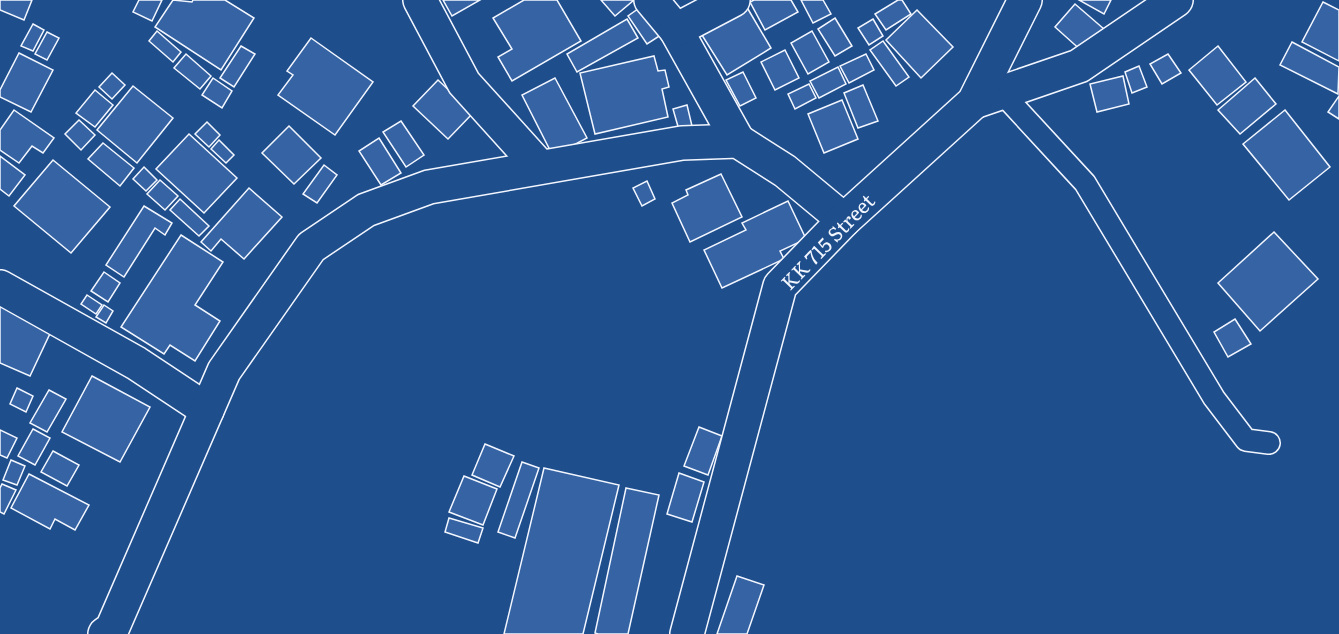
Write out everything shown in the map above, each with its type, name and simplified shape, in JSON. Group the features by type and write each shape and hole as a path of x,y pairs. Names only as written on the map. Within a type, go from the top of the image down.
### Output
{"street":[{"path":"420,0 464,83 540,167"},
{"path":"651,0 676,30 738,141 785,171 844,220"},
{"path":"676,30 733,0"},
{"name":"KK 715 Street","path":"687,634 780,286 844,220 988,98 1025,0"},
{"path":"988,98 1079,66 1176,0"},
{"path":"105,634 112,628 224,371 310,247 366,210 429,187 682,142 738,141"},
{"path":"0,287 136,363 207,410"}],"lane":[{"path":"988,98 1085,183 1214,398 1246,440 1269,443"}],"building":[{"path":"0,0 32,0 24,20 0,10"},
{"path":"139,0 162,0 152,21 133,12"},
{"path":"173,0 192,2 193,0 225,0 254,18 221,70 155,27"},
{"path":"443,0 480,0 452,16"},
{"path":"524,0 557,0 581,41 512,81 498,57 512,49 493,18"},
{"path":"601,0 634,0 615,16"},
{"path":"754,0 791,0 798,12 765,30 750,2"},
{"path":"801,0 823,0 831,14 813,23"},
{"path":"898,0 902,0 911,14 886,30 875,14"},
{"path":"1079,0 1111,0 1104,14"},
{"path":"1323,2 1339,10 1339,61 1302,42"},
{"path":"645,4 664,33 647,44 628,16"},
{"path":"745,4 771,48 727,75 700,32"},
{"path":"1075,4 1104,29 1084,53 1055,27"},
{"path":"917,10 953,47 921,78 886,40"},
{"path":"835,18 852,46 835,56 818,29"},
{"path":"627,19 638,38 577,72 567,54"},
{"path":"873,19 883,36 869,45 858,28"},
{"path":"33,24 44,30 33,51 21,46"},
{"path":"157,31 181,52 173,62 149,41"},
{"path":"812,31 829,62 808,74 791,43"},
{"path":"47,32 59,38 47,60 35,54"},
{"path":"311,38 373,82 335,135 278,95 293,75 287,71"},
{"path":"883,41 909,77 896,86 870,50"},
{"path":"1292,42 1339,67 1338,94 1280,65"},
{"path":"241,46 255,54 234,87 220,78"},
{"path":"1218,46 1246,82 1217,105 1189,70"},
{"path":"785,50 799,78 775,90 761,62"},
{"path":"19,53 53,70 31,112 0,97 0,90"},
{"path":"186,54 211,76 200,89 174,68"},
{"path":"866,54 874,70 849,83 840,66"},
{"path":"1168,54 1181,73 1162,84 1150,64"},
{"path":"654,56 658,71 665,70 669,87 662,89 668,117 595,134 580,73"},
{"path":"1139,66 1147,87 1132,93 1125,72"},
{"path":"838,67 846,84 819,98 810,81"},
{"path":"743,72 756,98 740,106 726,80"},
{"path":"112,73 125,85 112,99 99,87"},
{"path":"1123,76 1129,104 1097,112 1090,84"},
{"path":"213,78 232,91 222,108 202,95"},
{"path":"555,78 587,138 553,156 522,95"},
{"path":"1255,78 1276,104 1240,134 1218,110"},
{"path":"438,80 473,113 448,139 413,106"},
{"path":"809,84 816,98 795,109 788,94"},
{"path":"863,85 878,121 858,128 844,93"},
{"path":"133,86 173,118 137,163 97,130"},
{"path":"95,90 113,105 95,127 76,113"},
{"path":"1339,96 1339,119 1328,112"},
{"path":"842,100 858,139 824,153 808,114"},
{"path":"687,105 692,126 679,130 673,109"},
{"path":"14,110 54,138 43,153 32,146 19,163 0,150 0,130"},
{"path":"1285,110 1330,167 1289,200 1243,144"},
{"path":"79,120 95,135 81,150 65,134"},
{"path":"401,121 424,155 406,167 383,132"},
{"path":"207,122 220,135 209,147 195,134"},
{"path":"289,126 321,158 294,184 262,153"},
{"path":"189,134 237,178 204,213 156,169"},
{"path":"379,138 401,173 381,185 359,151"},
{"path":"219,140 234,155 226,163 211,149"},
{"path":"103,143 134,168 120,186 88,159"},
{"path":"0,156 25,175 9,196 0,189"},
{"path":"53,160 110,207 71,253 14,206"},
{"path":"324,165 337,175 317,203 303,194"},
{"path":"144,167 157,180 146,191 133,179"},
{"path":"721,174 742,217 690,242 672,203 688,195 686,190"},
{"path":"160,180 178,196 165,210 147,194"},
{"path":"647,181 655,199 642,206 633,188"},
{"path":"249,188 282,217 244,259 221,239 211,251 201,242"},
{"path":"180,199 209,226 199,236 170,210"},
{"path":"788,201 806,239 780,251 784,259 722,288 704,250 746,230 742,223"},
{"path":"144,206 172,223 165,235 155,228 124,277 106,265"},
{"path":"1274,232 1318,279 1260,331 1218,283"},
{"path":"181,235 223,262 195,305 220,321 195,361 170,345 164,354 121,327"},
{"path":"104,272 120,283 108,302 91,291"},
{"path":"87,295 102,305 96,314 81,304"},
{"path":"0,301 54,325 30,376 0,363"},
{"path":"104,305 113,311 106,323 96,317"},
{"path":"1235,319 1251,344 1228,357 1214,332"},
{"path":"92,376 150,407 120,462 62,432"},
{"path":"17,388 33,396 26,412 10,404"},
{"path":"49,390 66,399 47,432 30,423"},
{"path":"699,427 722,436 708,475 684,466"},
{"path":"33,429 50,438 35,465 18,456"},
{"path":"0,430 17,438 7,458 0,455"},
{"path":"485,444 514,456 500,487 472,475"},
{"path":"53,451 79,465 67,486 41,472"},
{"path":"11,460 25,466 17,485 3,480"},
{"path":"522,462 539,468 515,538 498,532"},
{"path":"544,468 619,485 583,634 504,634"},
{"path":"679,473 704,482 692,522 667,514"},
{"path":"29,474 89,505 75,530 55,519 50,529 11,508"},
{"path":"464,476 497,489 483,525 449,512"},
{"path":"2,484 16,490 4,514 0,512"},
{"path":"626,488 659,495 628,634 598,634 595,633"},
{"path":"449,518 483,528 478,543 445,532"},
{"path":"737,576 764,585 747,634 717,634"}]}
